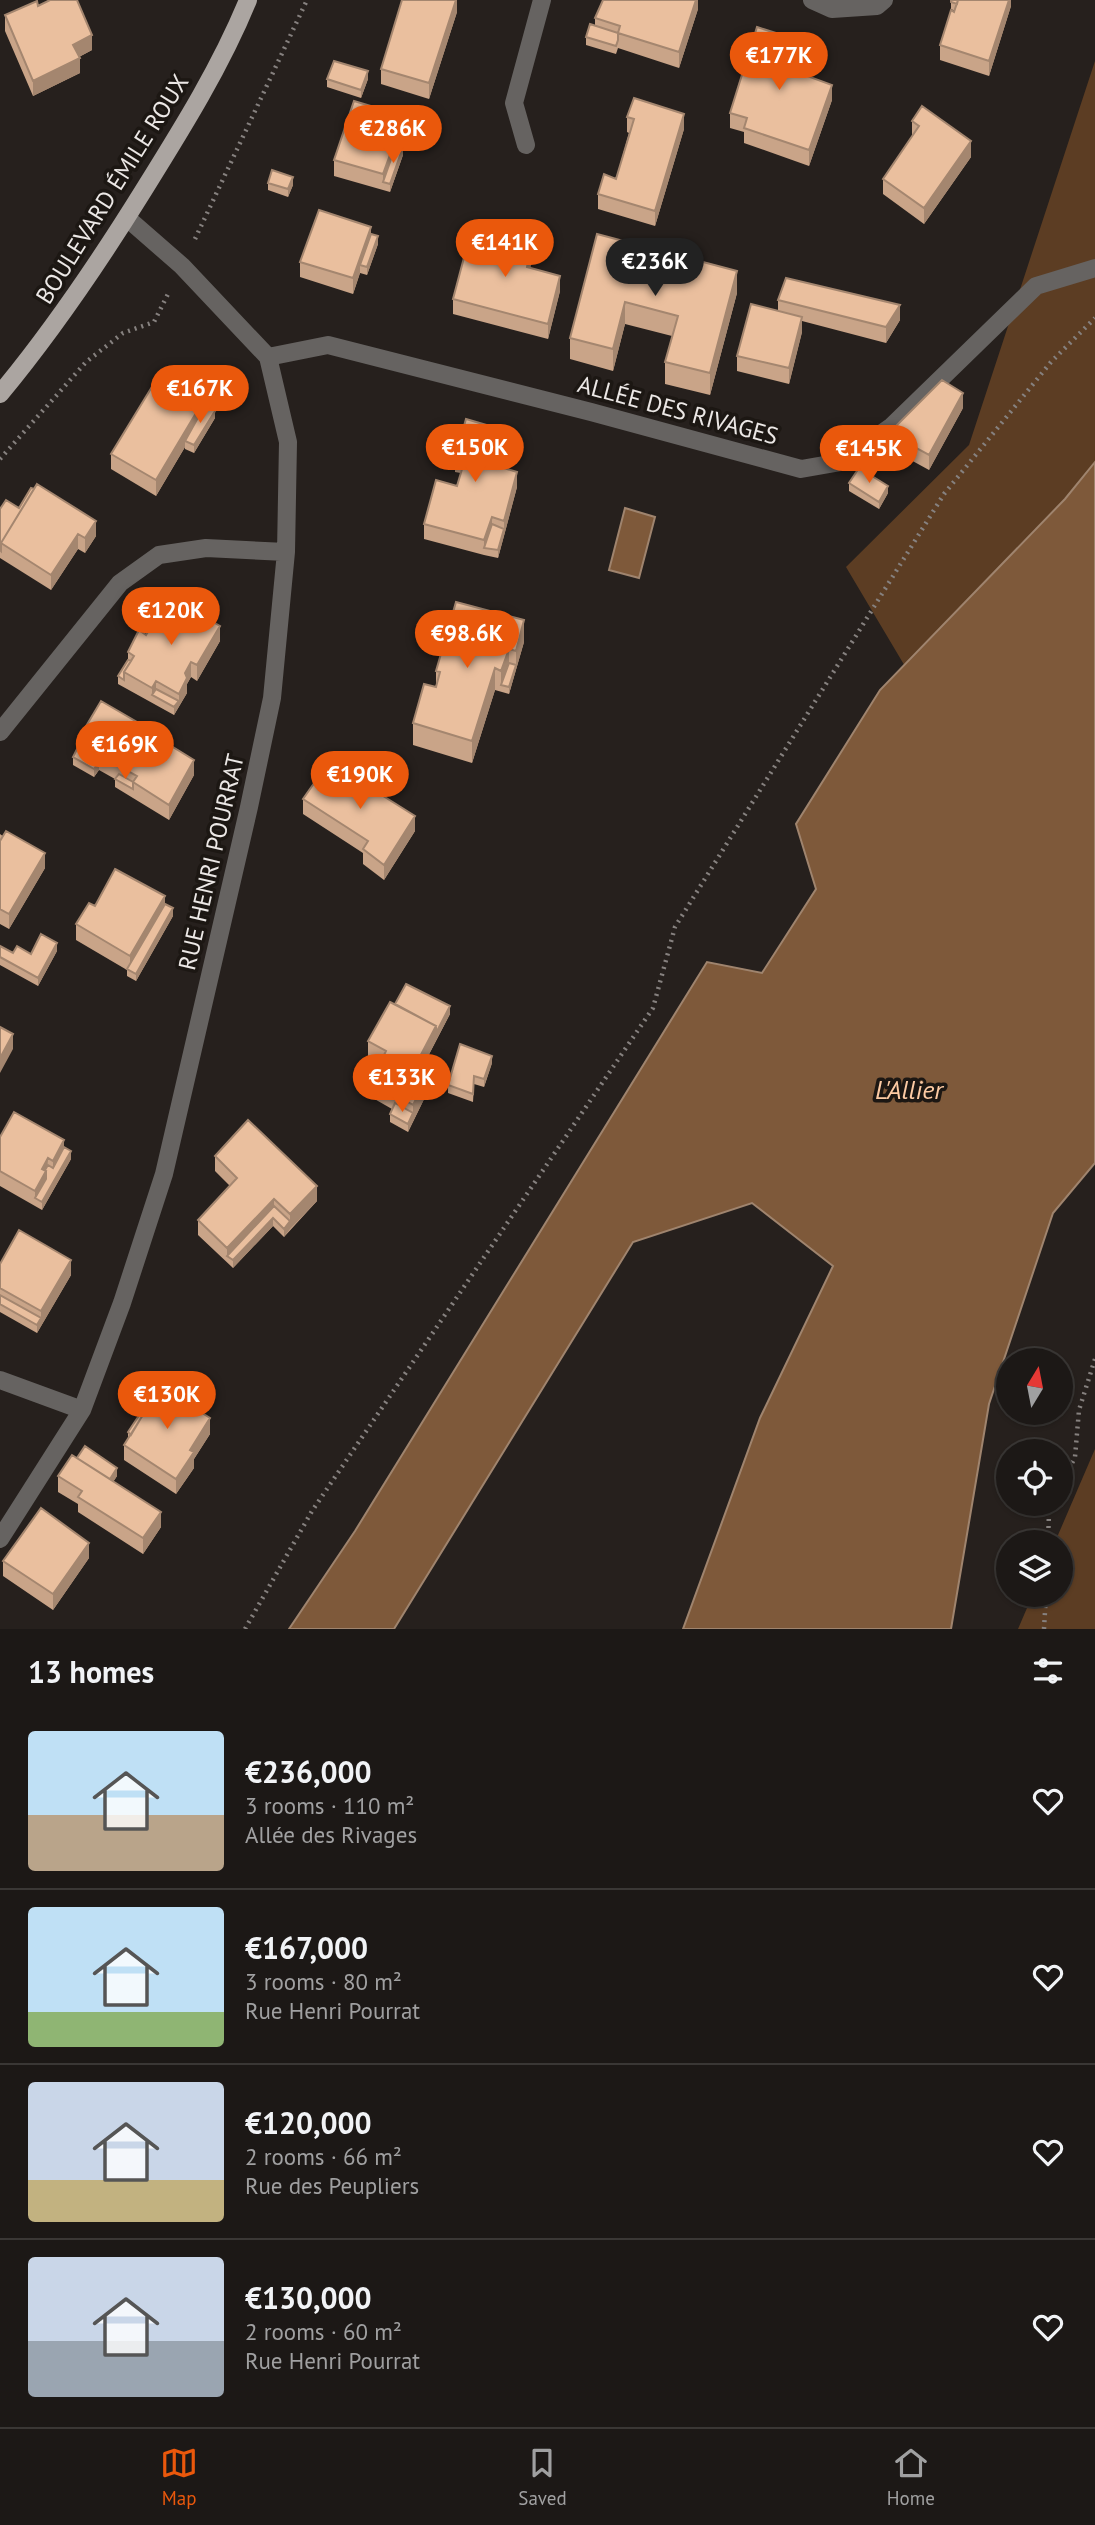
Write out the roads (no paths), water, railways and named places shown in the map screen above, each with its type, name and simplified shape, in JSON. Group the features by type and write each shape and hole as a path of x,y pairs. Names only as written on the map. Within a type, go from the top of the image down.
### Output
{"main road":[{"name":"BOULEVARD ÉMILE ROUX","path":"0,394 41,345 127,218 183,128 234,34 248,0"}],"street":[{"path":"526,145 514,103 542,0"},
{"path":"812,0 832,9 877,6 884,0"},
{"path":"127,218 182,266 268,357"},
{"name":"ALLÉE DES RIVAGES","path":"268,357 328,345 592,412 801,469 841,462 892,426 1036,286 1095,268"},
{"name":"RUE HENRI POURRAT","path":"0,1539 82,1409 122,1303 164,1174 249,807 272,698 286,552 288,442 268,357"},
{"path":"0,732 120,583 159,555 205,548 286,552"},
{"path":"0,1380 82,1409"}],"water":[{"name":"L'Allier","path":"1095,462 1095,1163 1053,1213 1008,1348 996,1348 996,1383 989,1404 951,1629 683,1629 760,1418 833,1266 752,1203 633,1242 394,1629 289,1629 355,1531 707,962 762,973 816,889 796,824 880,690 1065,499"},
{"path":"625,508 655,517 639,578 609,570"}]}
